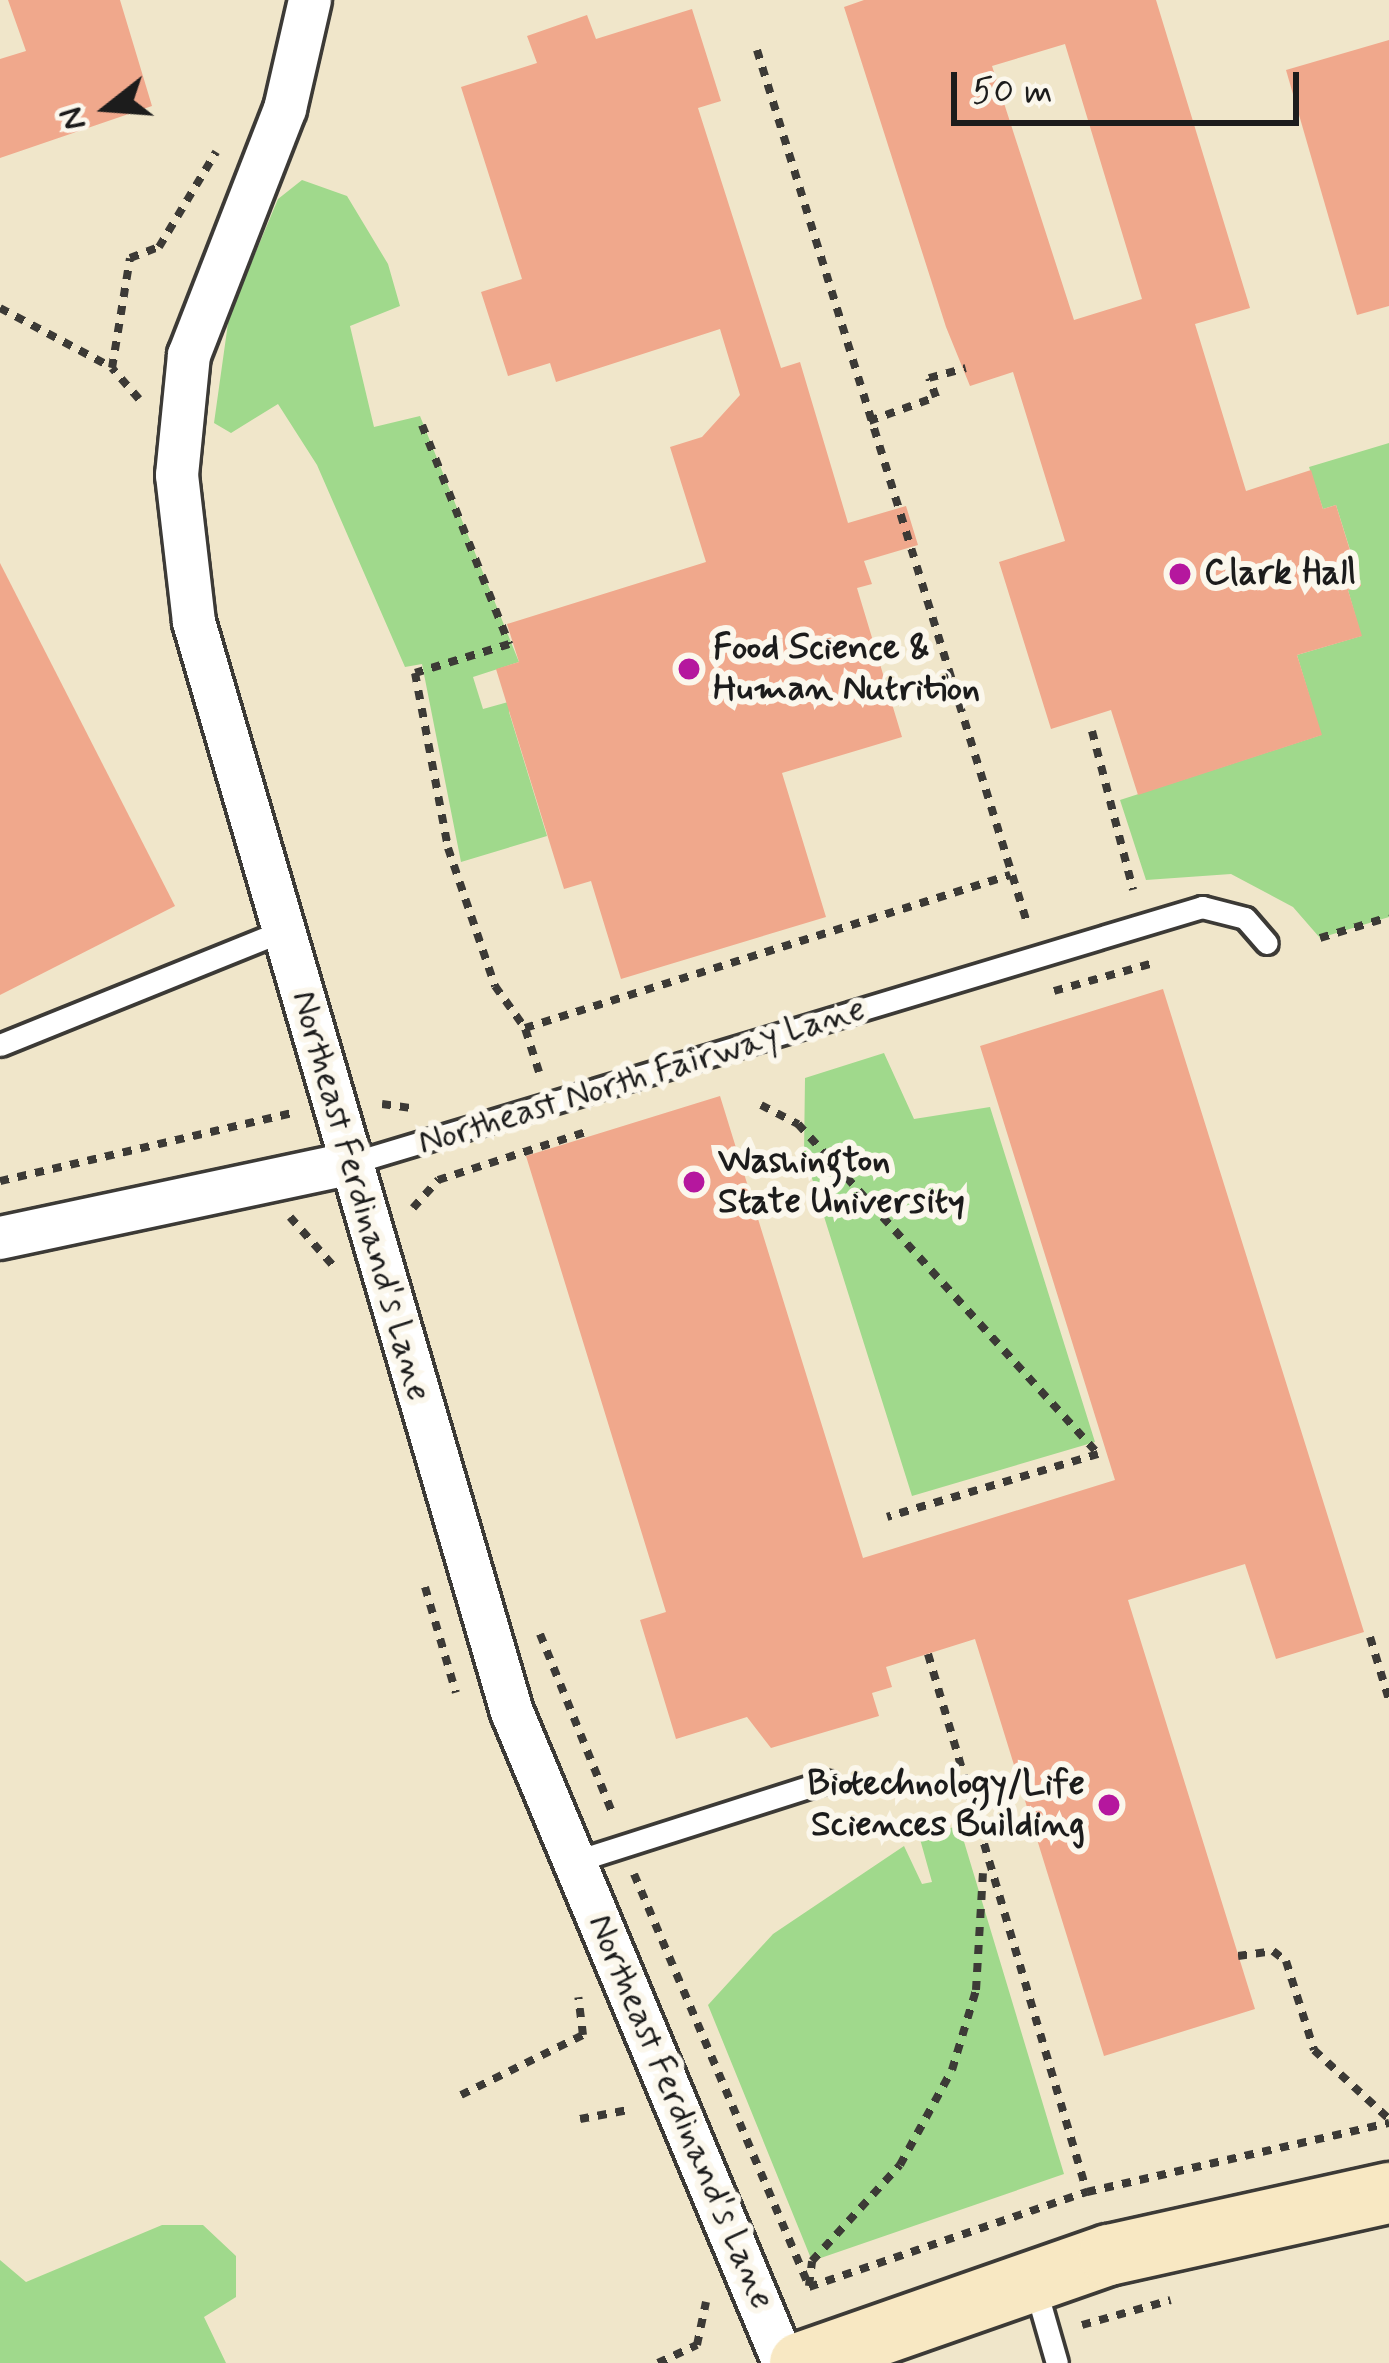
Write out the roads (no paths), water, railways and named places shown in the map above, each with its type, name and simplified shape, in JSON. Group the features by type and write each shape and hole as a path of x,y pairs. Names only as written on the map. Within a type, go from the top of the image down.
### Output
{"main road":[{"path":"800,2363 1041,2307 1389,2193"}],"street":[{"name":"Northeast Ferdinand's Lane","path":"310,0 285,109 189,355 177,475 194,622 478,1610 576,1861 784,2363"},
{"name":"Northeast North Fairway Lane","path":"0,1238 352,1163"}],"lane":[{"name":"Northeast North Fairway Lane","path":"352,1163 1202,907 1245,918 1267,944"},
{"path":"0,1045 282,931"},
{"path":"576,1861 826,1781"},
{"path":"1041,2307 1057,2363"}],"place":[{"name":"Clark Hall","path":"1180,574"},
{"name":"Food Science & Human Nutrition","path":"689,669"},
{"name":"Washington State University","path":"694,1182"},
{"name":"Biotechnology/Life Sciences Building","path":"1109,1805"}]}
